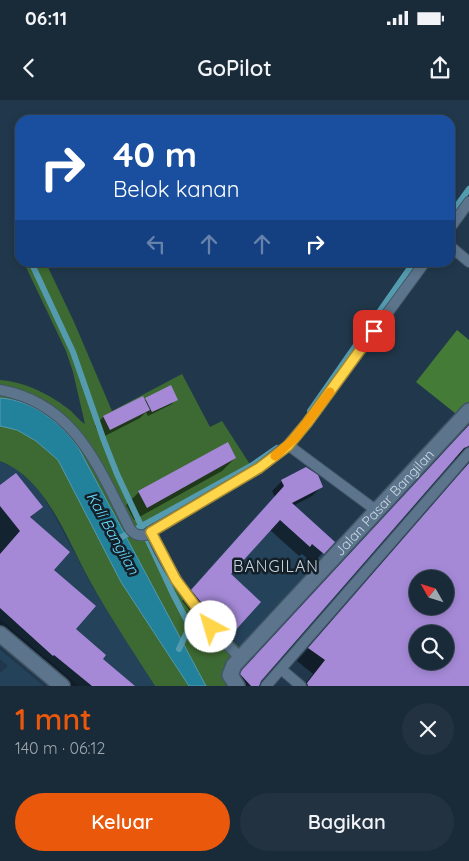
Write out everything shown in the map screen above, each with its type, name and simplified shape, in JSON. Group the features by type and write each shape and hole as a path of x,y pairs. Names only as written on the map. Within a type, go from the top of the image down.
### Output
{"street":[{"name":"Jalan Pasar Bangilan","path":"237,686 231,678 230,671 240,658 469,411"},
{"path":"0,634 62,686"}],"lane":[{"path":"455,221 469,202"},
{"path":"455,250 469,262"},
{"path":"0,390 24,396 38,402 72,428 82,440 96,464 130,529 139,536 151,532 259,468 288,446 421,267"},
{"path":"288,446 377,511"},
{"path":"266,686 469,453"},
{"path":"151,532 166,564 184,593 211,627 240,658"},
{"path":"280,669 301,686"}],"shaded area":[{"path":"0,461 18,470 38,489 90,582 155,686 79,686 0,619"},
{"path":"279,491 338,544 241,648 188,592"},
{"path":"0,650 44,686 0,686 0,673 8,666 0,659"}],"green space":[{"path":"26,267 48,267 112,411 182,374 210,427 222,421 251,466 147,523 188,592 240,648 296,605 227,684 228,686 206,686 78,447 71,438 54,421 34,408 23,403 0,398 0,380 29,386 55,400 85,424 66,351"},
{"path":"457,330 469,340 469,417 465,421 416,382"},
{"path":"0,426 17,430 36,441 58,460 121,582 189,686 155,686 98,594 54,512 43,496 31,482 16,470 0,461"}],"water":[{"name":"Kali Bangilan","path":"0,398 23,403 44,414 63,429 78,447 206,686 189,686 121,582 58,460 36,441 17,430 0,426"}],"building":[{"path":"171,385 178,400 152,412 145,398"},
{"path":"143,396 150,410 110,430 103,416"},
{"path":"469,425 469,446 464,448 261,681 259,686 251,686 240,674 242,670"},
{"path":"228,442 236,458 147,508 138,491"},
{"path":"469,463 469,686 308,686 307,683 325,660 308,648"},
{"path":"306,467 318,475 323,487 292,503 335,542 324,554 312,544 310,547 280,520 231,574 261,602 233,633 205,607 191,590 284,486 281,480"},
{"path":"16,473 43,507 30,517 70,552 54,570 96,606 76,629 106,655 103,659 135,686 92,686 53,656 0,608 0,554 20,531 0,506 0,485"}],"waterway":[{"path":"455,208 469,189"},
{"path":"33,267 73,352 117,474 187,621 188,630 179,649"},
{"path":"310,411 411,267"},
{"name":"Kali Bangilan","path":"118,539 251,466 277,448"}],"slow traffic":[{"path":"275,456 296,437 330,392"}],"district":[{"name":"BANGILAN","path":"276,566"}],"route":[{"path":"211,627 184,593 166,564 151,532 259,468 288,446 374,331"}]}
